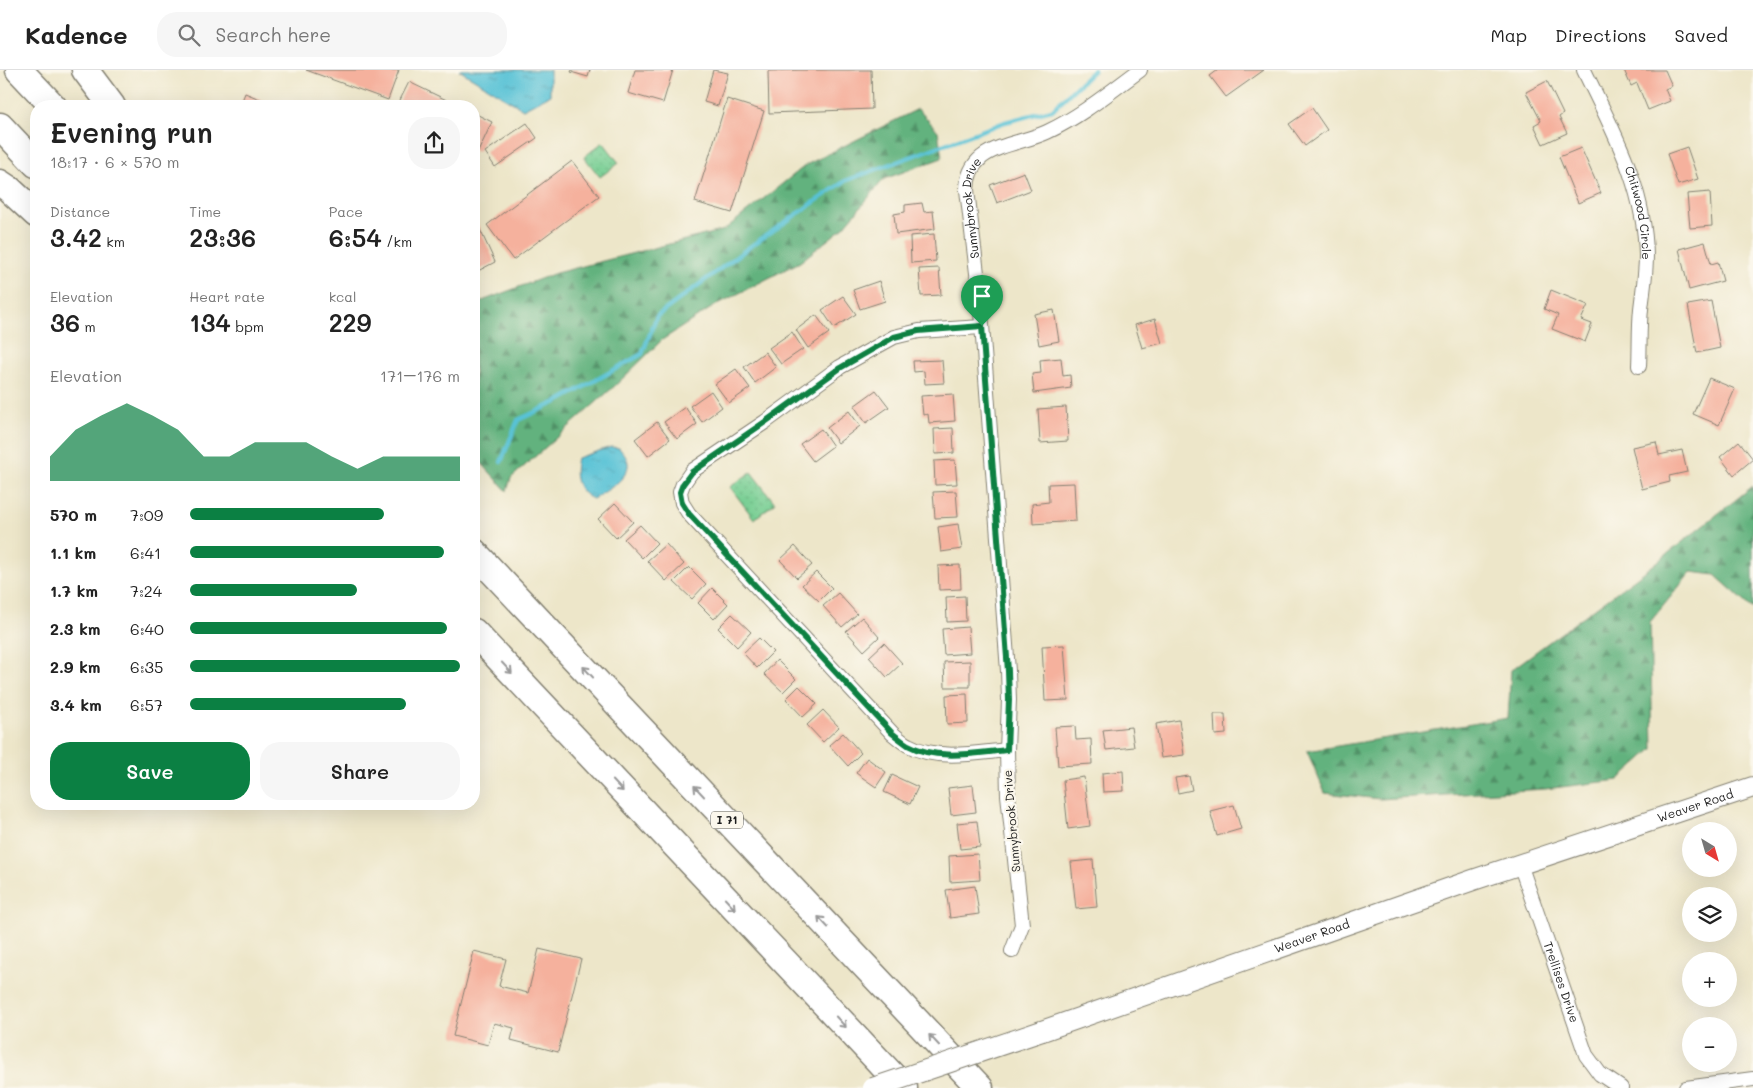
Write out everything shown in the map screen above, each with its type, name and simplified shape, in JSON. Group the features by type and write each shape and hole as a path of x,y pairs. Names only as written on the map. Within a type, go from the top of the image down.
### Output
{"highway":[{"path":"19,70 47,100"},
{"path":"85,70 108,100"},
{"path":"0,126 30,158"},
{"path":"0,183 30,208"},
{"name":"I 71","path":"480,558 980,1088"},
{"path":"480,638 904,1088"}],"main road":[{"name":"Weaver Road","path":"872,1088 1042,1031 1520,864 1753,787"}],"street":[{"name":"Sunnybrook Drive","path":"1012,951 1022,925 1010,820 1007,750 1008,671 982,326 967,178 980,158 1046,132 1082,112 1140,70"},
{"name":"Chitwood Circle","path":"1584,70 1624,157 1634,182 1640,206 1646,256 1639,366"},
{"path":"982,326 918,331 894,337 840,368 692,472 683,484 680,492 682,503 689,514 892,733 908,745 924,751 949,755 1007,750"},
{"name":"Trellises Drive","path":"1520,864 1586,1054 1600,1074 1621,1088"},
{"path":"1686,1088 1753,1079"}],"green space":[{"path":"918,109 938,131 942,158 884,179 844,227 800,262 716,305 662,340 617,384 511,478 507,491 480,462 480,302 556,273 724,230 806,165"},
{"path":"603,142 619,163 600,177 584,157"},
{"path":"751,472 775,503 754,519 730,487"},
{"path":"1753,486 1753,609 1715,575 1691,572 1650,622 1653,749 1618,780 1545,789 1380,799 1325,793 1307,751 1508,718 1511,670 1652,566"}],"water":[{"path":"459,70 550,70 550,95 523,109"},
{"path":"611,447 619,448 628,461 628,466 623,477 614,486 593,499 582,492 577,482 575,470 577,458"}],"building":[{"path":"306,70 399,70 388,100"},
{"path":"572,70 590,70 588,77 571,72"},
{"path":"635,70 673,70 663,103 628,93"},
{"path":"713,70 728,73 718,106 704,102"},
{"path":"871,70 872,109 769,113 768,71"},
{"path":"1218,70 1264,70 1226,97 1210,76"},
{"path":"1624,70 1665,70 1672,86 1665,89 1670,101 1648,110 1637,83 1631,86"},
{"path":"1547,81 1563,114 1559,117 1567,133 1543,144 1534,125 1541,121 1526,92"},
{"path":"409,82 446,100 400,100"},
{"path":"245,93 262,100 242,100"},
{"path":"727,99 764,111 732,213 695,202"},
{"path":"1312,108 1327,130 1305,146 1289,124"},
{"path":"480,116 492,122 480,148"},
{"path":"527,123 537,138 495,167 485,152"},
{"path":"1687,147 1698,179 1678,185 1667,154"},
{"path":"1581,148 1601,193 1578,203 1559,157"},
{"path":"572,161 599,196 513,260 487,225"},
{"path":"1024,172 1031,190 997,203 990,185"},
{"path":"1710,192 1712,226 1690,228 1687,194"},
{"path":"922,203 924,212 933,211 935,229 896,234 894,214 905,212 905,205"},
{"path":"480,230 495,262 480,270"},
{"path":"934,234 936,261 911,263 910,236"},
{"path":"1705,242 1711,264 1718,262 1723,281 1689,290 1679,249"},
{"path":"939,268 941,295 921,296 919,269"},
{"path":"879,281 885,301 860,309 853,290"},
{"path":"1551,290 1588,305 1581,320 1592,324 1585,342 1552,329 1558,315 1544,309"},
{"path":"843,296 856,314 834,328 822,310"},
{"path":"1711,301 1720,348 1697,353 1688,305"},
{"path":"1054,310 1059,341 1039,345 1034,314"},
{"path":"816,315 829,333 808,348 796,330"},
{"path":"1155,319 1162,343 1142,348 1135,325"},
{"path":"792,332 803,349 781,364 769,348"},
{"path":"765,352 776,367 755,383 744,367"},
{"path":"1061,358 1063,376 1070,375 1071,388 1034,393 1032,374 1041,373 1040,360"},
{"path":"942,360 944,383 925,384 924,371 914,372 913,361"},
{"path":"736,369 750,388 729,403 715,384"},
{"path":"1709,378 1735,389 1719,425 1693,414"},
{"path":"876,390 889,407 866,423 854,406"},
{"path":"711,391 722,407 702,422 690,406"},
{"path":"953,394 955,421 929,423 928,414 923,415 921,396"},
{"path":"685,407 697,424 677,439 664,422"},
{"path":"1066,407 1068,441 1040,443 1038,409"},
{"path":"849,411 860,426 838,443 827,428"},
{"path":"657,422 670,439 648,456 635,439"},
{"path":"953,428 954,453 935,454 934,429"},
{"path":"821,429 833,446 813,461 800,444"},
{"path":"1739,441 1753,459 1734,475 1720,457"},
{"path":"1656,442 1659,455 1682,450 1687,472 1669,476 1670,482 1642,489 1632,447"},
{"path":"955,460 957,484 935,485 934,461"},
{"path":"1074,483 1076,521 1033,524 1032,504 1049,502 1048,484"},
{"path":"956,491 958,517 935,518 933,492"},
{"path":"615,503 633,522 616,538 598,519"},
{"path":"958,524 962,549 941,552 938,527"},
{"path":"640,525 657,543 642,558 624,539"},
{"path":"666,544 684,564 666,581 647,561"},
{"path":"795,546 812,565 797,578 780,560"},
{"path":"960,565 961,589 939,590 938,566"},
{"path":"689,567 706,584 692,599 674,582"},
{"path":"816,572 832,588 819,601 802,585"},
{"path":"712,588 728,604 714,619 698,603"},
{"path":"838,593 857,614 842,627 823,606"},
{"path":"965,596 966,621 947,622 946,597"},
{"path":"732,614 751,632 737,647 718,628"},
{"path":"862,617 879,637 864,651 846,631"},
{"path":"968,627 970,653 944,655 942,629"},
{"path":"759,638 773,652 757,668 743,653"},
{"path":"884,643 902,663 887,677 869,657"},
{"path":"1064,645 1068,700 1045,701 1042,646"},
{"path":"777,660 796,679 783,692 764,674"},
{"path":"970,661 970,687 945,687 944,662"},
{"path":"799,686 817,704 803,717 786,699"},
{"path":"967,694 968,723 947,724 946,695"},
{"path":"823,710 839,727 823,742 807,725"},
{"path":"1214,714 1225,714 1226,734 1215,735"},
{"path":"1179,720 1184,755 1161,758 1156,724"},
{"path":"1075,726 1076,740 1091,739 1092,764 1058,766 1055,727"},
{"path":"1131,727 1134,747 1106,750 1103,730"},
{"path":"843,733 861,753 848,766 829,745"},
{"path":"867,758 886,772 876,787 856,773"},
{"path":"1123,771 1124,791 1103,792 1102,773"},
{"path":"892,775 918,787 910,804 884,792"},
{"path":"1189,776 1192,790 1178,793 1175,778"},
{"path":"1084,777 1090,826 1068,829 1063,780"},
{"path":"973,785 976,812 951,815 948,788"},
{"path":"1234,805 1241,829 1217,836 1210,811"},
{"path":"977,821 980,847 960,849 957,823"},
{"path":"978,854 980,880 950,882 949,856"},
{"path":"1093,860 1097,907 1076,909 1071,862"},
{"path":"975,886 979,914 950,918 946,890"},
{"path":"539,949 581,959 558,1052 511,1040 514,1028 494,1023 488,1045 453,1036 474,951 506,959 499,986 528,993"}],"waterway":[{"path":"501,462 518,420 559,401 642,354 657,316 748,248 845,181 1005,122 1052,110 1094,70"}],"route":[{"path":"982,326 1008,671 1007,750 949,755 924,751 908,745 892,733 689,514 682,503 680,492 683,484 692,472 840,368 894,337 918,331 982,326"}]}
